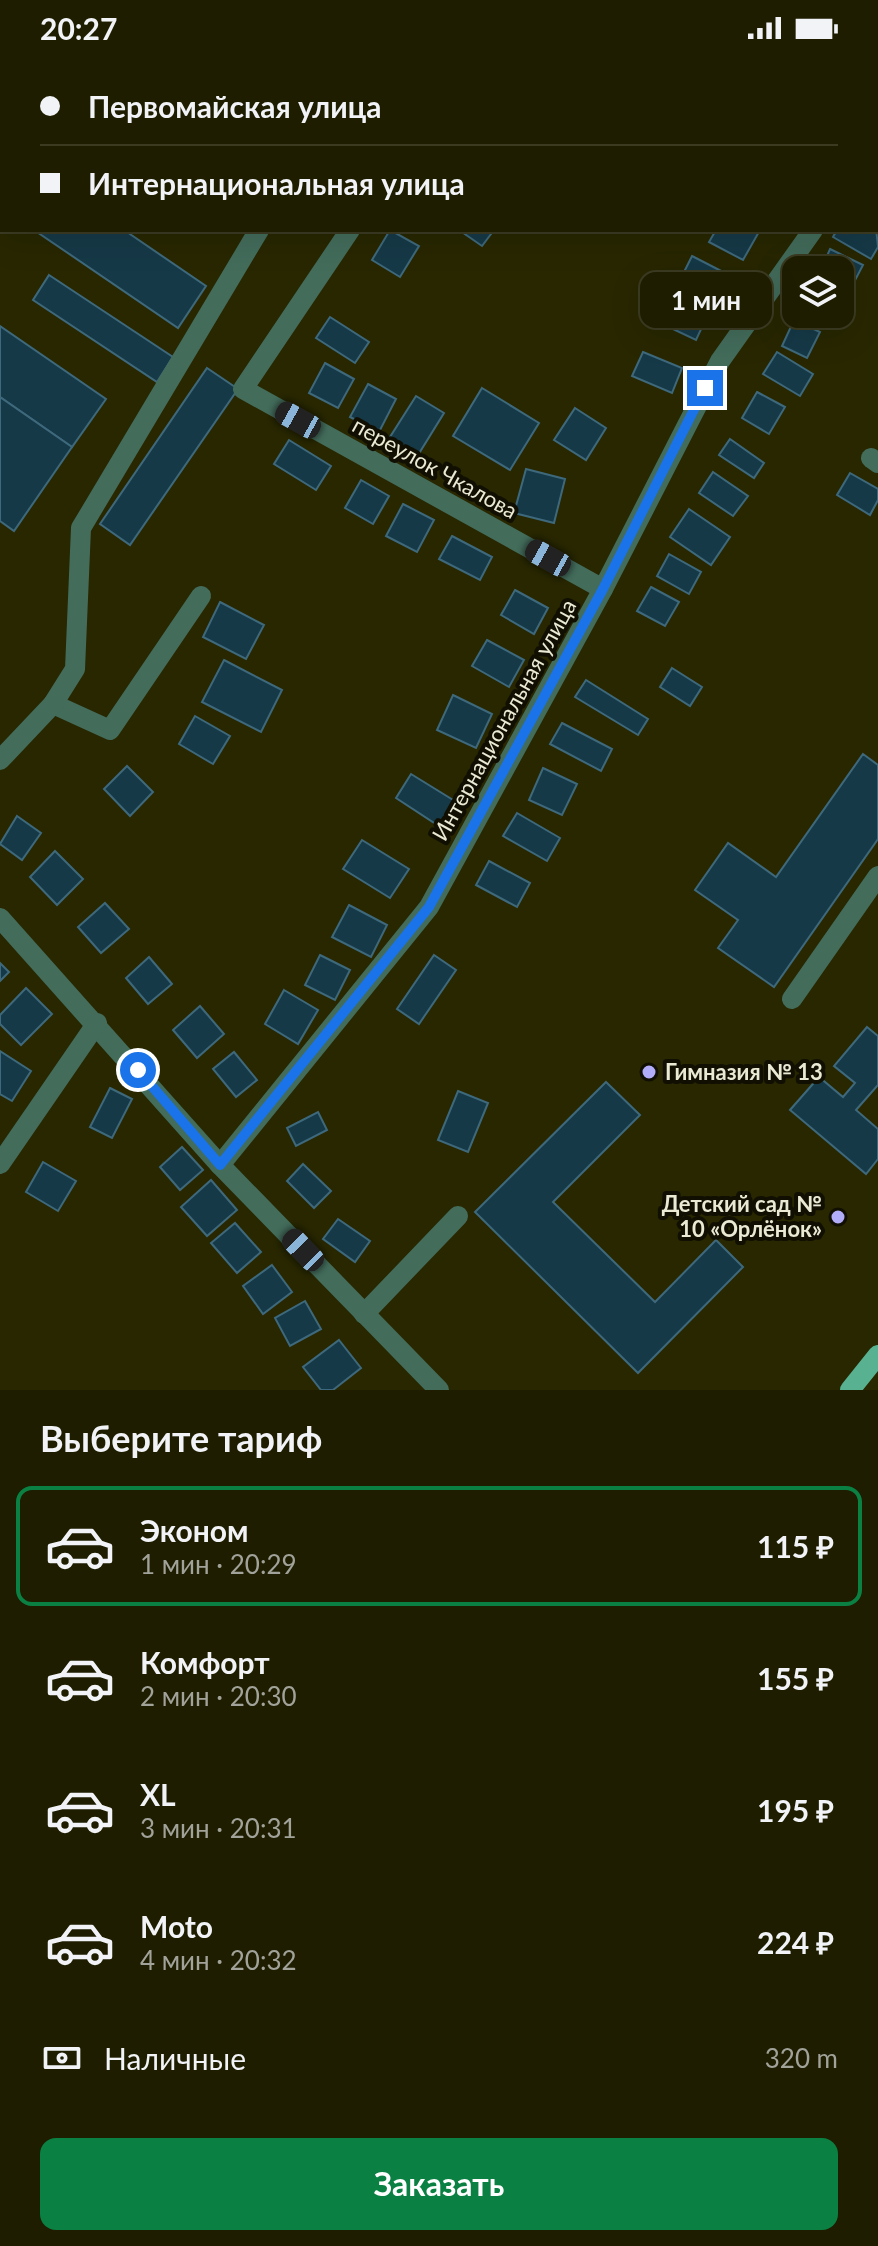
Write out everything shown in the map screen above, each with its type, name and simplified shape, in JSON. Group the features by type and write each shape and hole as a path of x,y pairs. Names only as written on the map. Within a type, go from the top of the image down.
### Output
{"main road":[{"path":"850,1390 878,1355"}],"street":[{"path":"0,760 53,704 75,669 81,528 258,232"},
{"name":"переулок Чкалова","path":"349,232 243,389 603,589"},
{"name":"Интернациональная улица","path":"220,1165 429,907 603,589 720,361 812,232"},
{"path":"53,704 110,730 201,596"},
{"path":"792,999 878,876"},
{"path":"0,918 97,1023 220,1165 432,1388"},
{"path":"0,1164 97,1023"},
{"path":"364,1314 458,1216"}],"building":[{"path":"37,232 127,232 206,286 178,328"},
{"path":"389,232 419,246 400,277 372,260"},
{"path":"462,232 492,232 482,246"},
{"path":"715,232 759,232 743,260 709,242"},
{"path":"836,232 876,232 878,247 871,259 833,237"},
{"path":"830,249 844,256 827,256"},
{"path":"692,256 731,276 719,298 681,278"},
{"path":"854,261 863,265 854,282"},
{"path":"49,275 173,357 157,382 33,300"},
{"path":"672,292 710,310 696,340 658,322"},
{"path":"330,317 369,342 355,363 316,338"},
{"path":"0,326 106,399 72,447 0,397"},
{"path":"790,328 811,328 820,332 807,358 782,346"},
{"path":"643,352 682,368 672,393 632,376"},
{"path":"777,352 813,374 800,396 763,374"},
{"path":"325,363 354,379 338,408 309,393"},
{"path":"207,368 238,389 130,545 100,524"},
{"path":"368,384 396,399 379,432 350,417"},
{"path":"482,388 539,423 510,470 453,436"},
{"path":"757,392 785,407 769,434 742,418"},
{"path":"416,396 444,413 418,455 390,437"},
{"path":"0,397 72,447 14,531 0,521"},
{"path":"575,408 606,428 586,460 554,440"},
{"path":"730,439 764,463 754,478 719,455"},
{"path":"289,440 331,466 316,490 274,464"},
{"path":"526,469 565,479 554,523 514,513"},
{"path":"713,472 748,496 733,516 699,493"},
{"path":"850,473 878,489 878,500 870,515 837,495"},
{"path":"361,480 389,496 373,524 345,508"},
{"path":"403,504 434,520 417,552 386,536"},
{"path":"689,509 730,537 711,565 670,537"},
{"path":"452,536 492,557 480,580 439,559"},
{"path":"669,554 701,572 689,594 657,576"},
{"path":"651,587 679,602 665,626 637,611"},
{"path":"515,590 548,608 534,634 501,615"},
{"path":"220,602 264,625 246,659 203,637"},
{"path":"487,640 524,660 509,687 472,666"},
{"path":"224,660 282,690 261,732 202,702"},
{"path":"672,668 702,687 690,706 660,687"},
{"path":"586,680 648,719 638,735 575,697"},
{"path":"453,695 492,714 476,748 437,730"},
{"path":"195,716 230,736 213,764 179,744"},
{"path":"562,723 612,749 601,771 550,744"},
{"path":"863,754 878,765 878,839 774,987 718,948 738,920 695,890 728,843 776,877"},
{"path":"127,766 153,792 130,816 104,789"},
{"path":"543,768 577,784 562,815 529,800"},
{"path":"411,774 458,803 442,828 396,798"},
{"path":"517,813 560,838 547,861 503,836"},
{"path":"17,816 41,833 22,860 0,844"},
{"path":"362,840 409,869 390,898 343,869"},
{"path":"55,851 83,879 57,905 30,877"},
{"path":"489,861 530,883 517,907 476,885"},
{"path":"105,903 129,929 101,953 78,927"},
{"path":"349,905 387,925 371,957 332,937"},
{"path":"320,955 350,970 335,1000 305,985"},
{"path":"434,955 456,970 419,1024 397,1009"},
{"path":"149,957 172,984 148,1004 126,978"},
{"path":"0,963 9,972 0,981"},
{"path":"26,988 52,1014 21,1045 0,1024 0,1015"},
{"path":"284,990 318,1010 298,1044 265,1024"},
{"path":"200,1006 224,1034 197,1058 173,1030"},
{"path":"867,1027 878,1036 878,1085 856,1110 878,1129 878,1159 866,1174 790,1110 819,1077 843,1097 855,1083 834,1066"},
{"path":"0,1051 31,1071 12,1101 0,1094"},
{"path":"234,1052 257,1080 236,1097 213,1069"},
{"path":"606,1082 640,1115 553,1202 655,1302 716,1240 743,1267 638,1373 475,1212"},
{"path":"110,1088 132,1099 112,1138 90,1127"},
{"path":"458,1091 488,1103 468,1152 438,1140"},
{"path":"318,1112 327,1130 296,1146 287,1128"},
{"path":"182,1147 203,1170 180,1190 160,1167"},
{"path":"43,1162 76,1181 58,1211 26,1192"},
{"path":"303,1164 331,1191 314,1208 287,1181"},
{"path":"211,1180 237,1210 207,1236 181,1207"},
{"path":"338,1219 370,1241 355,1262 323,1239"},
{"path":"235,1223 261,1252 237,1273 211,1243"},
{"path":"272,1265 292,1292 263,1314 243,1286"},
{"path":"305,1301 321,1329 290,1346 275,1318"},
{"path":"339,1340 361,1368 333,1390 321,1390 303,1367"}],"place":[{"name":"Гимназия № 13","path":"649,1072"},
{"name":"Детский сад № 10 «Орлёнок»","path":"838,1217"}],"route":[{"path":"138,1070 220,1165 429,907 603,589 705,388"}]}
